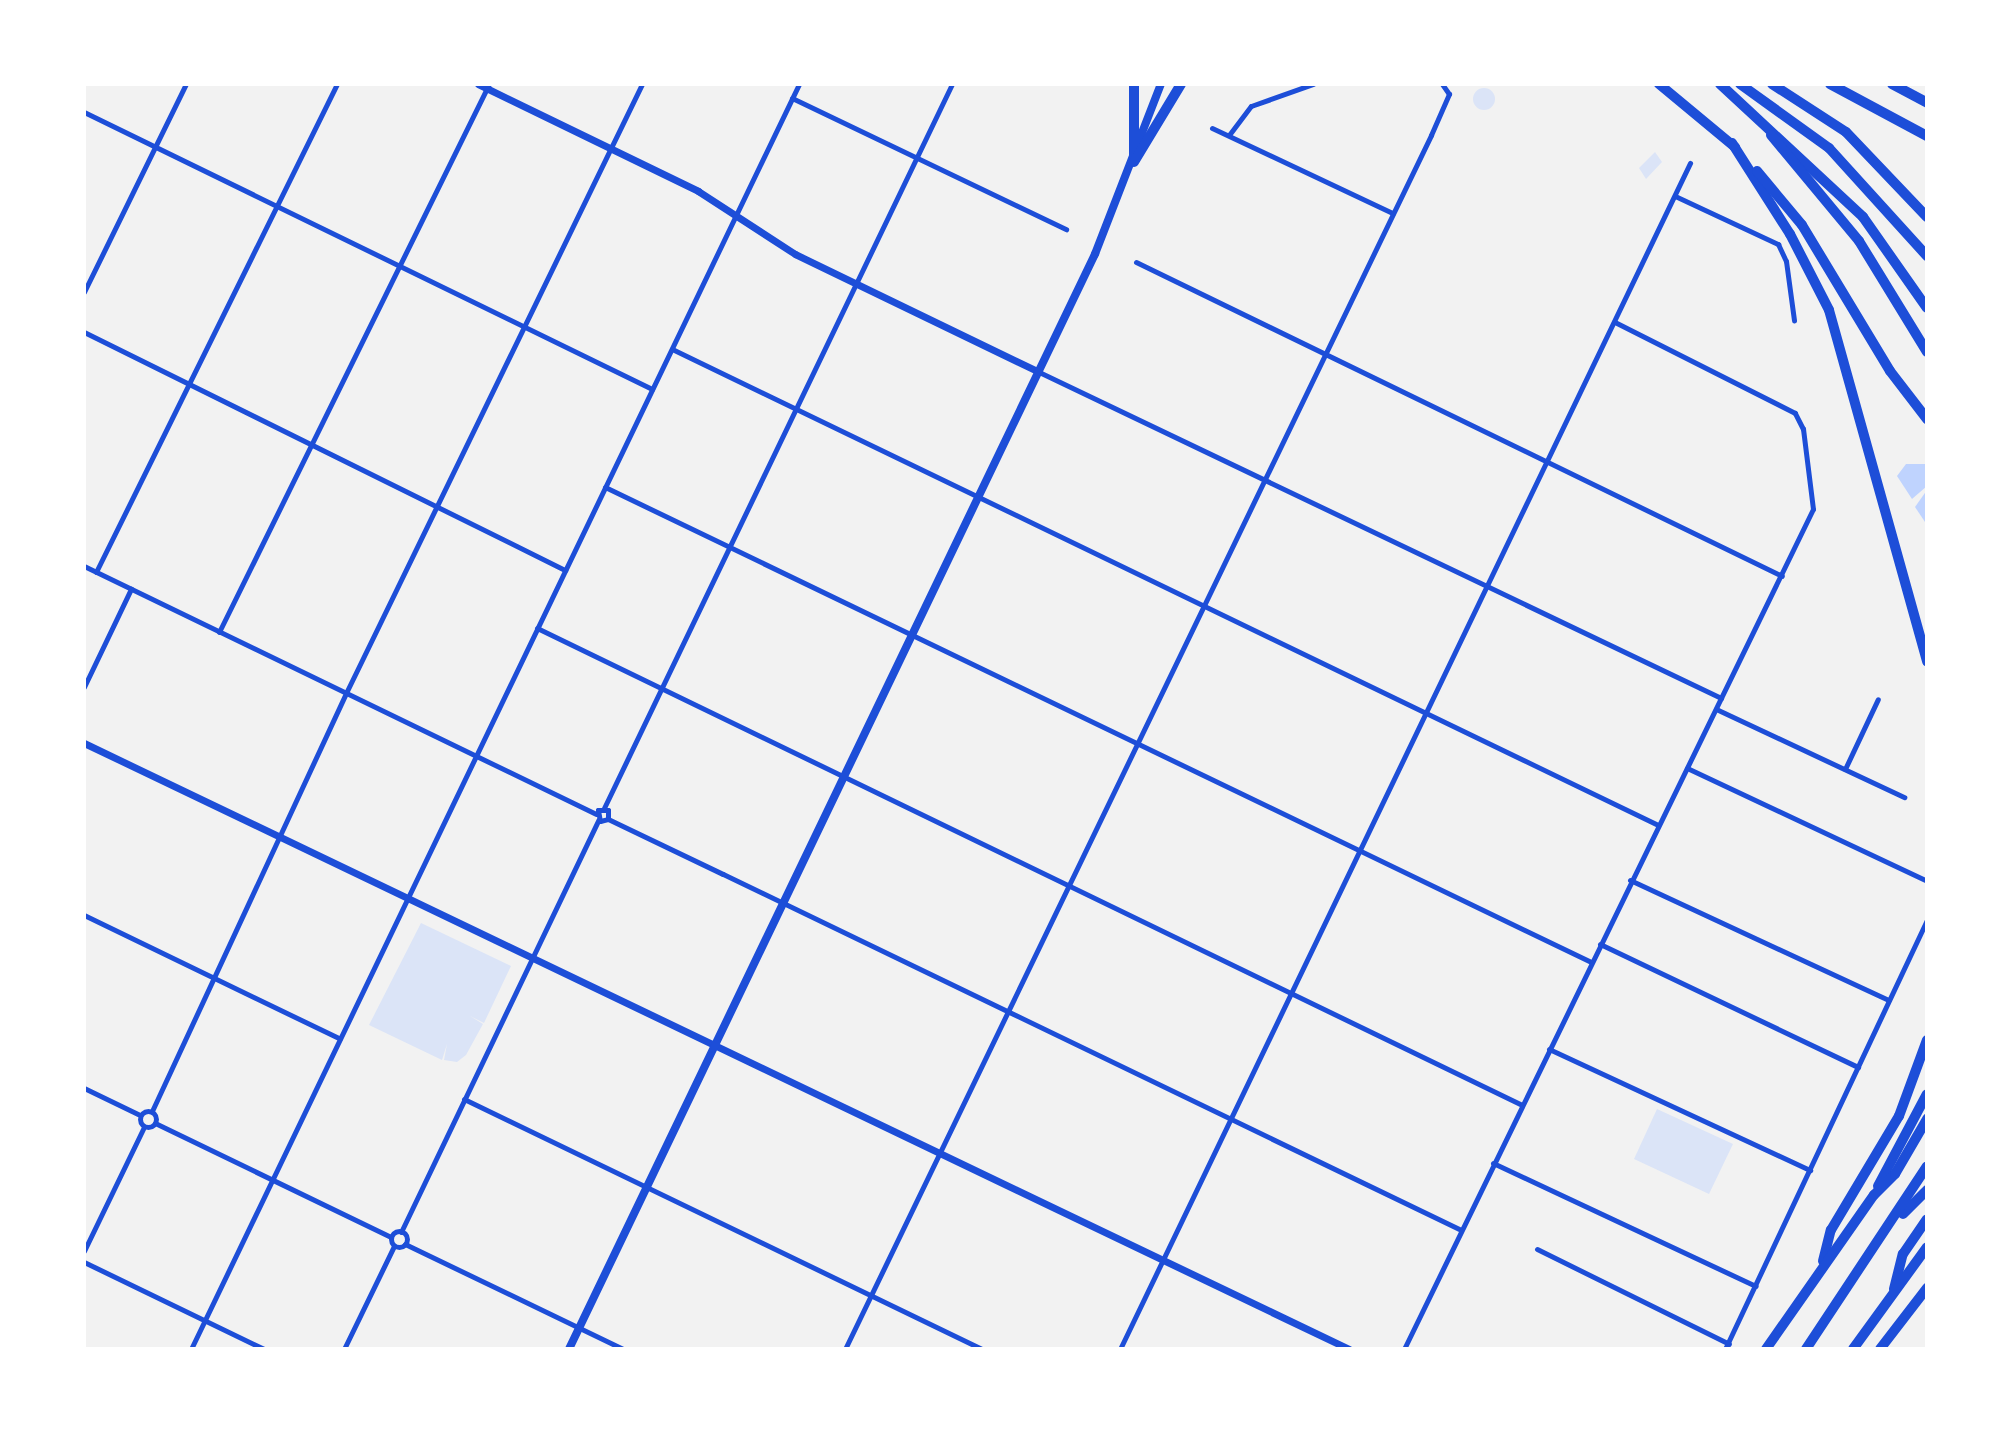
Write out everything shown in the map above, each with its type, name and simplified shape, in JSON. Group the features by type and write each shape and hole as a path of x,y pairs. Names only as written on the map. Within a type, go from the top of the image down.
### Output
{"highway":[{"path":"1134,84 1134,162"},
{"path":"1134,162 1181,84"},
{"path":"1659,84 1732,143 1802,225 1915,406 1927,419"},
{"path":"1720,84 1863,217 1927,308"},
{"path":"1740,84 1829,148 1927,256"},
{"path":"1772,84 1846,132 1927,217"},
{"path":"1830,84 1911,126 1927,138"},
{"path":"1895,84 1927,96"},
{"path":"1895,84 1927,103"},
{"path":"1750,109 1859,241 1927,352"},
{"path":"1732,143 1796,245 1829,310 1927,662"},
{"path":"1822,1267 1831,1230 1899,1116 1927,1040"},
{"path":"1766,1349 1874,1195 1927,1094"},
{"path":"1874,1195 1895,1174 1927,1119"},
{"path":"1806,1349 1890,1227 1927,1166"},
{"path":"1890,1227 1927,1190"},
{"path":"1892,1295 1903,1254 1927,1219"},
{"path":"1853,1349 1927,1247"},
{"path":"1880,1349 1927,1288"}],"main road":[{"path":"569,1349 1039,372 1134,162 1161,84"}],"street":[{"path":"84,292 186,84"},
{"path":"96,572 337,84"},
{"path":"478,84 488,86 736,215 785,249 1721,698"},
{"path":"155,1123 152,1111 282,838 346,693 642,84"},
{"path":"191,1349 799,84"},
{"path":"391,1237 401,1232 597,817 797,410 952,84"},
{"path":"1229,136 1251,106 1313,84"},
{"path":"845,1349 1393,213 1449,92 1442,84"},
{"path":"219,632 488,86"},
{"path":"792,98 1066,229"},
{"path":"84,112 652,389"},
{"path":"1212,128 1393,213"},
{"path":"1120,1349 1690,163"},
{"path":"1675,196 1778,244 1786,261 1794,320"},
{"path":"1136,262 1782,576"},
{"path":"1404,1349 1813,509 1803,429 1795,413 1615,322"},
{"path":"84,332 313,442 565,570"},
{"path":"671,349 1658,825"},
{"path":"605,487 1358,853 1591,962"},
{"path":"84,566 477,755 597,817 608,819 1461,1230"},
{"path":"84,687 131,589"},
{"path":"537,628 1522,1105"},
{"path":"1845,769 1878,699"},
{"path":"1716,709 1904,797"},
{"path":"84,743 1161,1263 1349,1349"},
{"path":"1687,768 1927,881"},
{"path":"604,808 608,819"},
{"path":"1630,880 1889,1000"},
{"path":"84,915 340,1039"},
{"path":"1537,1249 1727,1346 1927,919"},
{"path":"1600,944 1858,1067"},
{"path":"1549,1049 1810,1170"},
{"path":"84,1088 140,1115 152,1111"},
{"path":"464,1099 982,1349"},
{"path":"140,1115 144,1127"},
{"path":"84,1251 144,1127 155,1123 391,1237 394,1246 344,1349"},
{"path":"1493,1163 1756,1286"},
{"path":"401,1232 405,1244"},
{"path":"394,1246 405,1244 623,1349"},
{"path":"84,1262 264,1349"}],"shaded area":[{"path":"1484,88 1492,91 1495,99 1492,107 1484,110 1476,107 1473,99 1476,91"},
{"path":"1655,152 1662,162 1646,179 1639,168"},
{"path":"421,923 511,966 484,1023 470,1016 483,1024 466,1055 457,1062 444,1060 447,1044 442,1060 369,1025"},
{"path":"1657,1109 1733,1144 1709,1194 1634,1159"}],"water":[{"path":"1906,464 1927,464 1927,486 1912,499 1897,476"},
{"path":"1927,490 1927,525 1915,507"}]}
